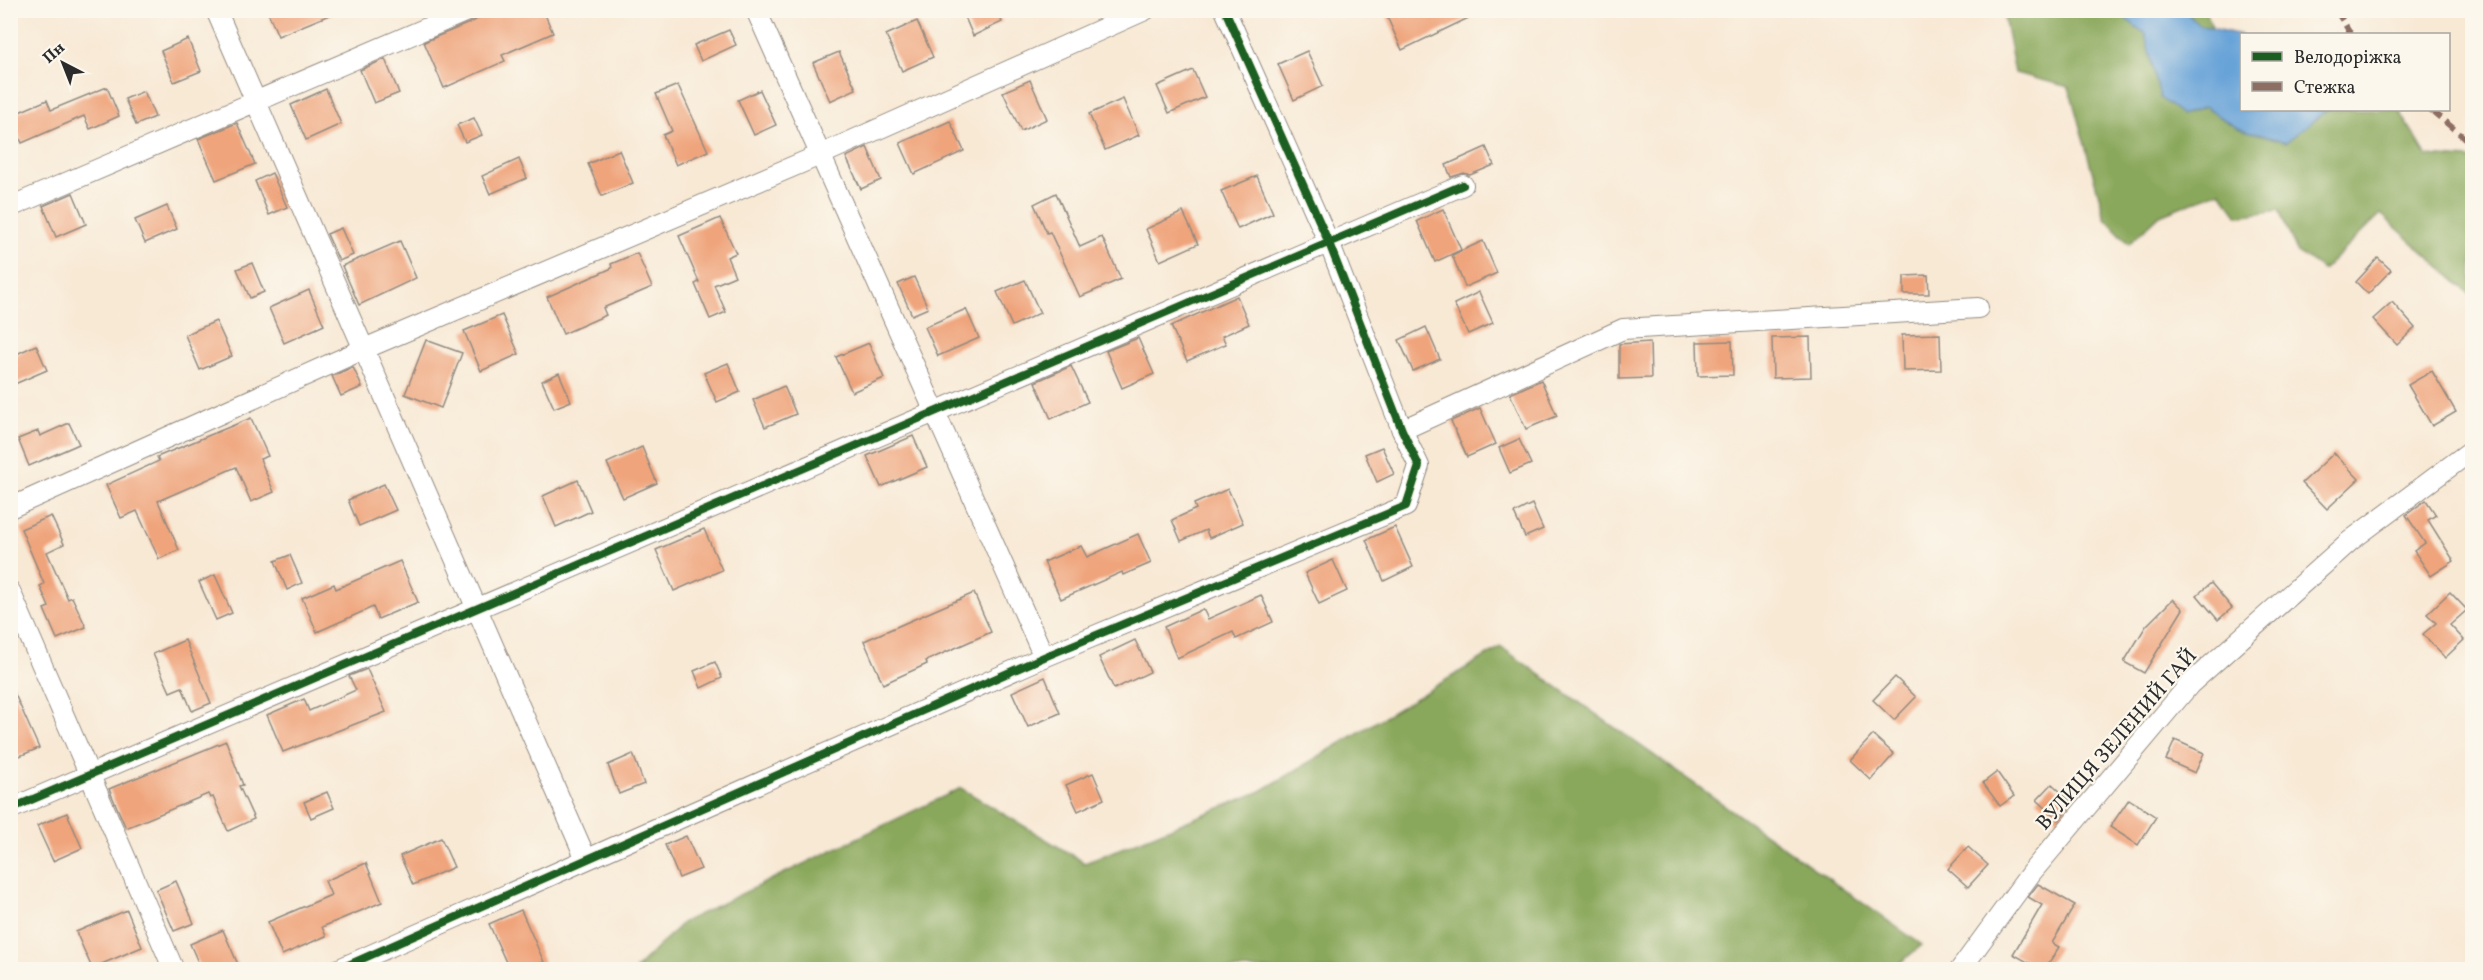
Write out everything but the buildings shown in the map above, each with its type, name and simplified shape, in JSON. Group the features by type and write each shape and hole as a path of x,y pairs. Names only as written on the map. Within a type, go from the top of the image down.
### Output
{"street":[{"path":"216,10 586,860"},
{"path":"10,207 469,10"},
{"path":"756,10 1044,657"},
{"path":"10,508 364,349 820,155 1145,10"},
{"path":"337,969 1044,657 1406,506 1419,466 1402,430 1329,243 1225,10"},
{"path":"10,809 1463,185"},
{"path":"1402,430 1623,329 1978,308"},
{"name":"ВУЛИЦЯ ЗЕЛЕНИЙ ГАЙ","path":"1960,969 2031,873 2190,684 2349,541 2472,450"},
{"path":"10,591 174,969"}],"green space":[{"path":"2003,11 2206,11 2240,104 2240,111 2400,111 2427,156 2472,161 2472,296 2381,214 2323,270 2297,252 2279,210 2238,216 2220,191 2160,215 2129,244 2105,218 2069,87 2015,73"},
{"path":"1501,647 1922,945 1891,970 636,969 683,922 961,788 1085,863 1261,791"}],"water":[{"path":"2116,11 2185,11 2199,25 2240,35 2240,111 2326,111 2286,142 2237,128 2205,107 2182,115 2160,98 2145,34"}],"marked path":[{"path":"2336,10 2350,33"},
{"path":"2432,111 2472,144"}],"cycle path":[{"path":"337,970 1044,657 1406,506 1419,466 1402,430 1329,243 1225,10"},
{"path":"10,809 1463,185"}]}
